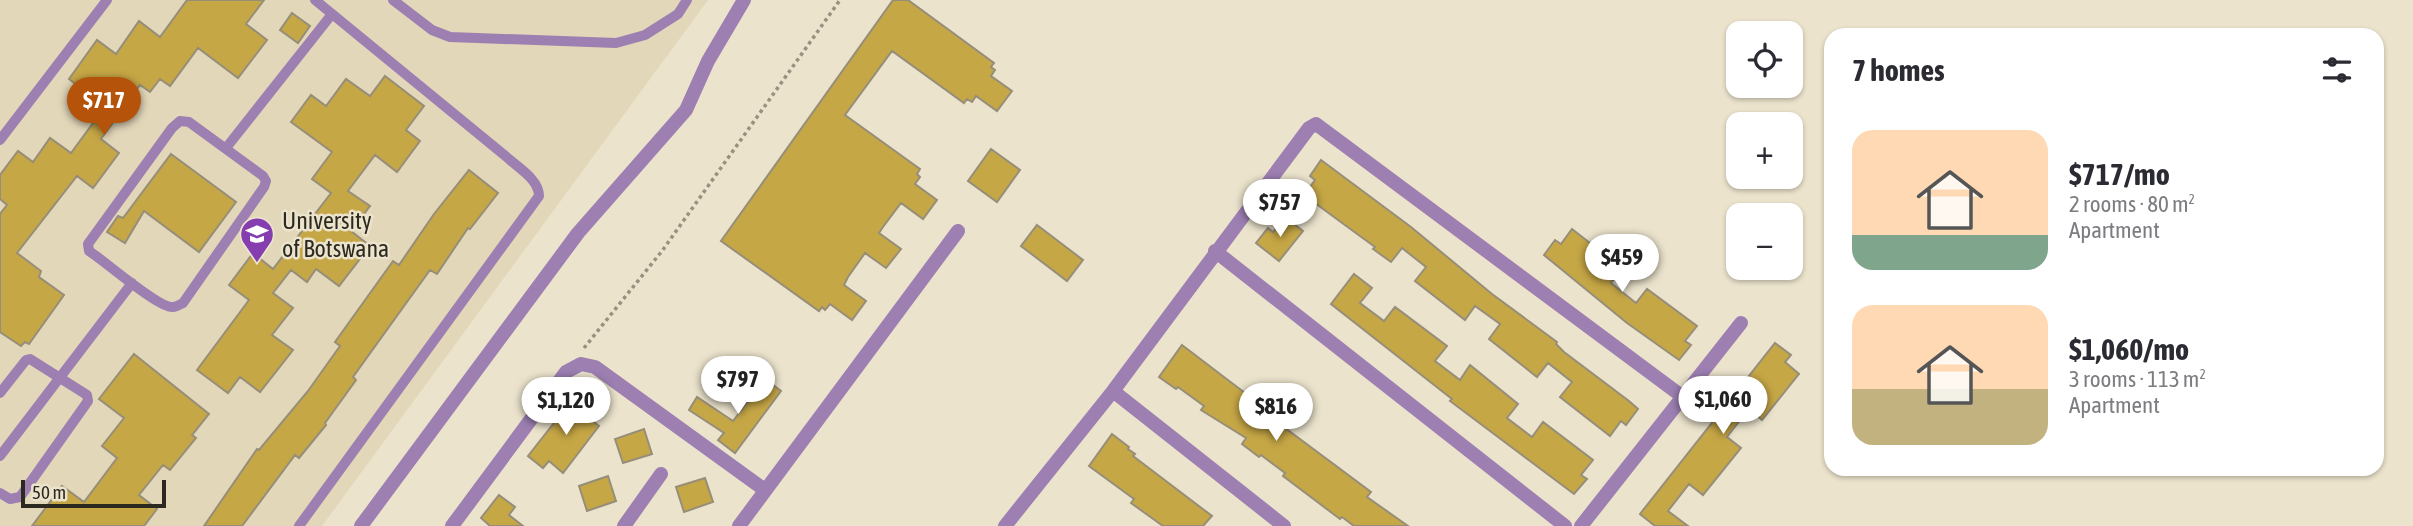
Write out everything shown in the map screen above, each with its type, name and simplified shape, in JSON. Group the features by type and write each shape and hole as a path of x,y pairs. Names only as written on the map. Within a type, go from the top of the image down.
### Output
{"street":[{"path":"361,526 578,233 686,110 708,61 744,0"},
{"path":"1005,526 1113,391 1308,128 1316,124 1683,397"},
{"path":"739,526 958,231"},
{"path":"1215,251 1566,526"},
{"path":"1581,526 1741,323"},
{"path":"452,526 566,372 581,364 595,367 765,490"},
{"path":"1113,391 1284,526"},
{"path":"624,526 661,474"}],"lane":[{"path":"0,140 107,0"},
{"path":"299,526 539,196 534,182 509,159 315,0"},
{"path":"393,0 432,30 450,37 617,43 645,35 678,14 687,0"},
{"path":"226,148 332,14"},
{"path":"180,121 189,122 263,176 266,181 264,187 183,303 174,308 165,306 132,283 89,251 88,244 172,128 180,121"},
{"path":"0,456 132,283"},
{"path":"0,393 26,360 30,359 88,395 88,401 20,497 10,499 0,493"}],"path":[{"path":"566,372 662,251 840,0"}],"shaded area":[{"name":"University of Botswana","path":"0,0 708,0 322,526 0,526"}],"building":[{"path":"187,0 264,0 246,24 267,40 238,78 198,48 170,86 160,79 150,92 140,85 101,139 119,153 93,188 77,176 17,253 41,271 39,277 64,295 29,344 25,342 21,346 0,332 0,214 7,205 0,199 0,175 18,151 33,162 50,138 71,153 93,123 75,110 87,93 69,79 97,40 116,54 139,21 160,37"},
{"path":"893,0 908,0 994,63 991,67 995,70 991,76 1012,91 997,111 976,96 972,102 967,99 964,103 892,51 845,115 920,169 917,174 920,177 915,184 937,200 923,219 901,203 883,227 879,233 901,249 886,268 865,253 848,277 844,285 866,301 852,320 830,304 825,310 822,307 819,311 721,241"},
{"path":"292,13 310,26 298,43 280,30"},
{"path":"385,76 424,106 406,130 420,141 397,172 375,155 348,191 370,206 351,231 370,246 339,286 316,269 307,282 291,270 273,293 293,308 272,335 293,350 260,392 240,377 228,393 197,370 249,300 229,285 253,253 273,269 331,193 312,179 332,152 291,122 311,95 326,106 346,79 370,96"},
{"path":"991,149 1020,170 997,202 968,181"},
{"path":"171,154 236,202 199,252 144,211 125,243 107,232 118,216 123,218"},
{"path":"1321,160 1411,227 1492,294 1557,342 1564,352 1629,401 1638,409 1626,425 1621,421 1610,436 1560,397 1572,382 1548,363 1537,377 1489,339 1500,324 1475,306 1465,320 1415,281 1426,267 1402,248 1391,262 1373,249 1375,247 1304,195 1315,180 1310,176"},
{"path":"469,170 498,193 470,229 468,228 437,274 430,270 353,377 356,380 326,425 299,458 295,455 242,526 204,526 257,449 259,450 308,391 340,346 335,342 393,261 399,265"},
{"path":"1285,217 1303,231 1279,261 1256,243 1268,228 1273,232"},
{"path":"1037,225 1083,260 1067,281 1021,246"},
{"path":"1572,229 1622,268 1611,283 1636,303 1647,289 1697,326 1685,341 1691,345 1679,360 1627,323 1544,255 1555,240 1561,244"},
{"path":"1354,274 1372,288 1360,303 1384,321 1395,307 1447,346 1435,361 1460,380 1470,365 1518,404 1507,418 1532,437 1543,422 1593,460 1581,475 1587,479 1574,494 1450,401 1452,399 1331,304"},
{"path":"1775,343 1791,355 1785,362 1799,374 1762,420 1749,409 1727,437 1741,448 1703,495 1689,484 1668,511 1688,526 1655,526 1640,514"},
{"path":"1182,345 1249,396 1246,399 1371,492 1367,497 1408,526 1354,526 1342,517 1340,519 1283,476 1285,473 1242,444 1246,438 1201,410 1204,406 1159,377"},
{"path":"134,354 209,414 192,435 196,438 170,470 163,465 139,495 157,509 144,526 32,526 62,486 84,502 117,458 102,446 124,418 99,399"},
{"path":"765,379 781,391 735,453 718,440 724,433 689,410 697,397 733,421"},
{"path":"576,395 592,407 585,415 599,426 563,473 549,461 543,468 528,456"},
{"path":"644,429 652,454 623,463 615,439"},
{"path":"1112,434 1129,447 1135,454 1133,456 1212,516 1203,526 1163,526 1131,503 1134,499 1089,466"},
{"path":"608,476 616,501 587,511 579,486"},
{"path":"705,478 713,502 684,512 676,487"},
{"path":"499,495 515,507 509,515 523,526 490,526 481,518"}],"place":[{"name":"University of Botswana","path":"257,264"}]}
